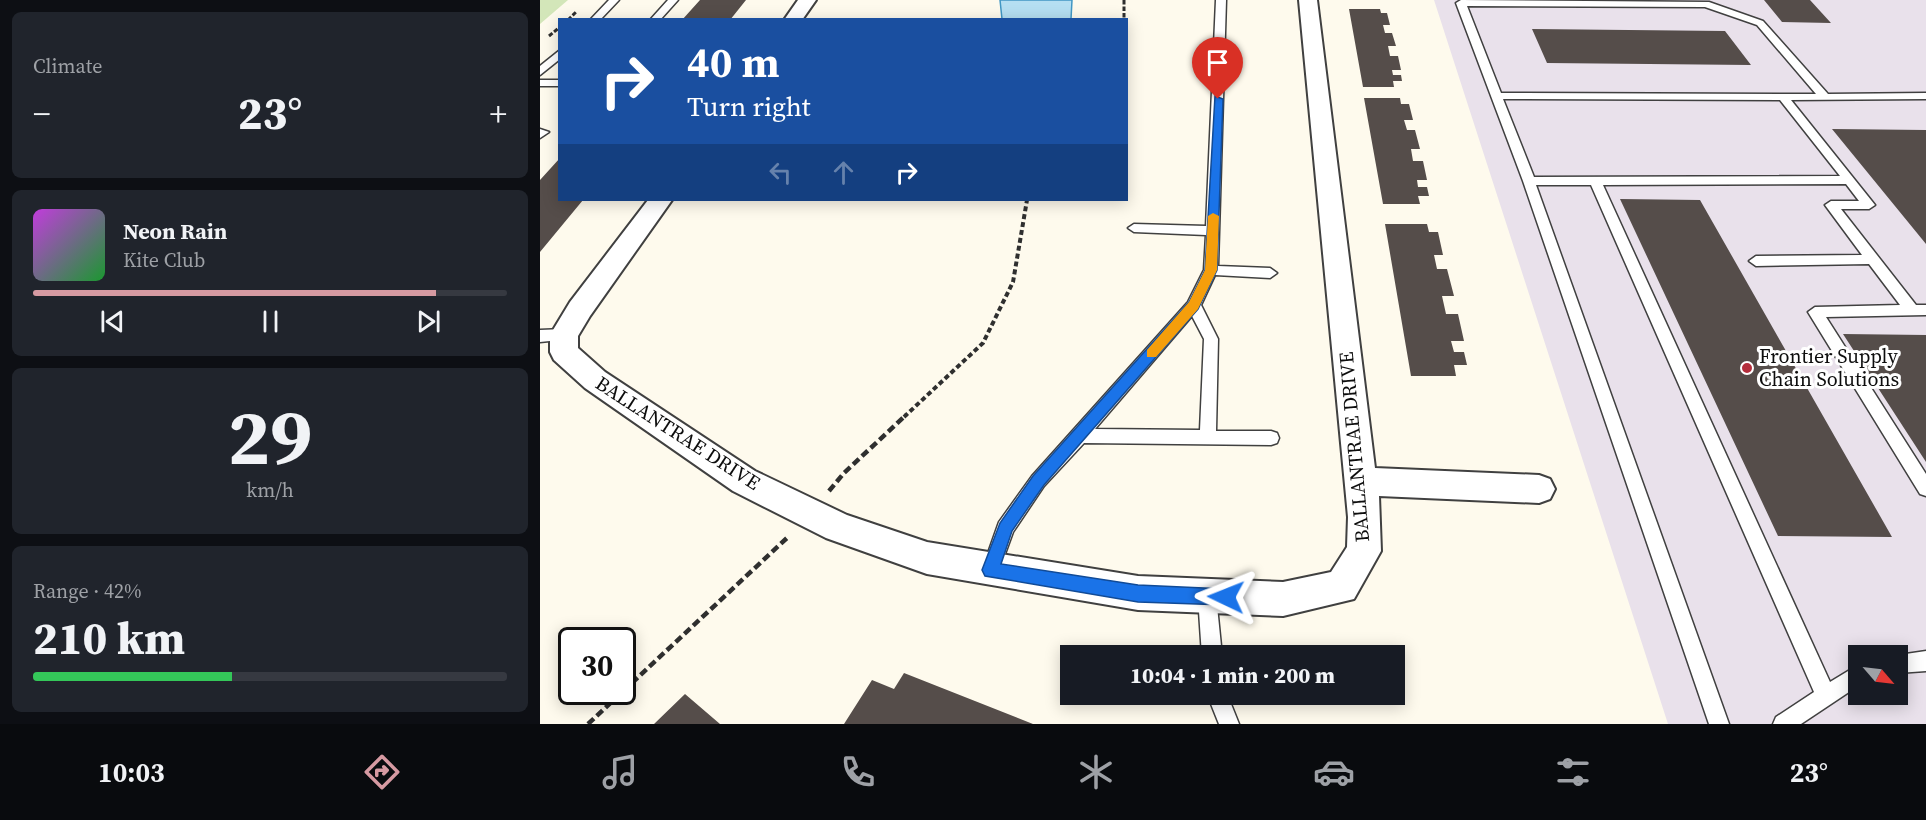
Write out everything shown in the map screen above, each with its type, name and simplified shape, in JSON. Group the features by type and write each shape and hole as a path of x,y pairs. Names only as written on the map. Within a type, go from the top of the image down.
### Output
{"street":[{"path":"794,18 807,0"},
{"name":"BALLANTRAE DRIVE","path":"659,201 580,309 552,335 564,352 595,380 744,481 838,527 927,558 991,570 1138,593 1283,599 1341,587 1364,551 1365,517 1308,0"},
{"path":"1361,481 1539,489"}],"lane":[{"path":"596,18 614,0"},
{"path":"656,18 673,0"},
{"path":"991,570 1005,528 1038,481 1194,305 1211,270 1221,0"},
{"path":"1719,724 1529,181 1461,3 1706,4 1760,23 1825,97"},
{"path":"540,72 558,55"},
{"path":"540,83 558,83"},
{"path":"1496,96 1926,96"},
{"path":"1783,97 1869,206 1831,205 1872,259 1919,310"},
{"path":"1529,181 1849,180"},
{"path":"1595,181 1826,696"},
{"path":"1134,228 1213,231"},
{"path":"1756,261 1872,259"},
{"path":"1211,270 1270,273"},
{"path":"1194,305 1211,339 1208,438"},
{"path":"1919,310 1815,312 1926,489"},
{"path":"1080,436 1271,438"},
{"path":"1207,596 1211,645"},
{"path":"1908,662 1926,661"},
{"path":"1783,724 1848,682"},
{"path":"1221,705 1229,724"}],"path":[{"path":"1124,0 1124,18"},
{"path":"588,724 744,580 812,514 844,473 983,343 1013,282 1027,201"}],"shaded area":[{"path":"1434,0 1926,0 1926,724 1668,724"}],"green space":[{"path":"540,0 568,0 540,24"}],"water":[{"path":"1000,0 1072,0 1071,18 1002,18"}],"building":[{"path":"700,0 746,0 732,18 684,18"},
{"path":"1764,0 1810,0 1831,23 1782,22"},
{"path":"1349,9 1380,9 1381,13 1387,13 1390,25 1383,25 1385,33 1392,33 1396,46 1388,46 1390,56 1398,56 1401,70 1392,70 1393,75 1401,75 1402,81 1393,81 1394,87 1363,87"},
{"path":"1532,29 1725,31 1751,65 1547,63"},
{"path":"1364,98 1400,98 1401,104 1409,104 1413,120 1404,120 1407,130 1415,130 1420,149 1411,149 1413,161 1423,161 1427,180 1417,180 1418,187 1427,187 1429,196 1418,196 1420,204 1383,204"},
{"path":"1832,129 1926,130 1926,244"},
{"path":"558,160 558,201 582,201 540,252 540,180"},
{"name":"Frontier Supply Chain Solutions","path":"1620,199 1700,200 1892,537 1778,536"},
{"path":"1385,224 1427,224 1429,232 1438,232 1443,255 1434,255 1437,269 1447,269 1454,296 1442,296 1446,314 1458,314 1464,341 1451,341 1454,352 1464,352 1467,365 1454,365 1456,376 1411,376"},
{"path":"1843,334 1926,335 1926,462"},
{"path":"904,673 1033,724 844,724 872,680 894,689"},
{"path":"685,694 720,724 654,724"}],"slow traffic":[{"path":"1152,354 1194,305 1211,270 1213,216"}],"place":[{"name":"Frontier Supply Chain Solutions","path":"1747,368"}],"route":[{"path":"1218,99 1211,270 1194,305 1038,481 1005,528 991,570 1138,593 1226,597"}]}
